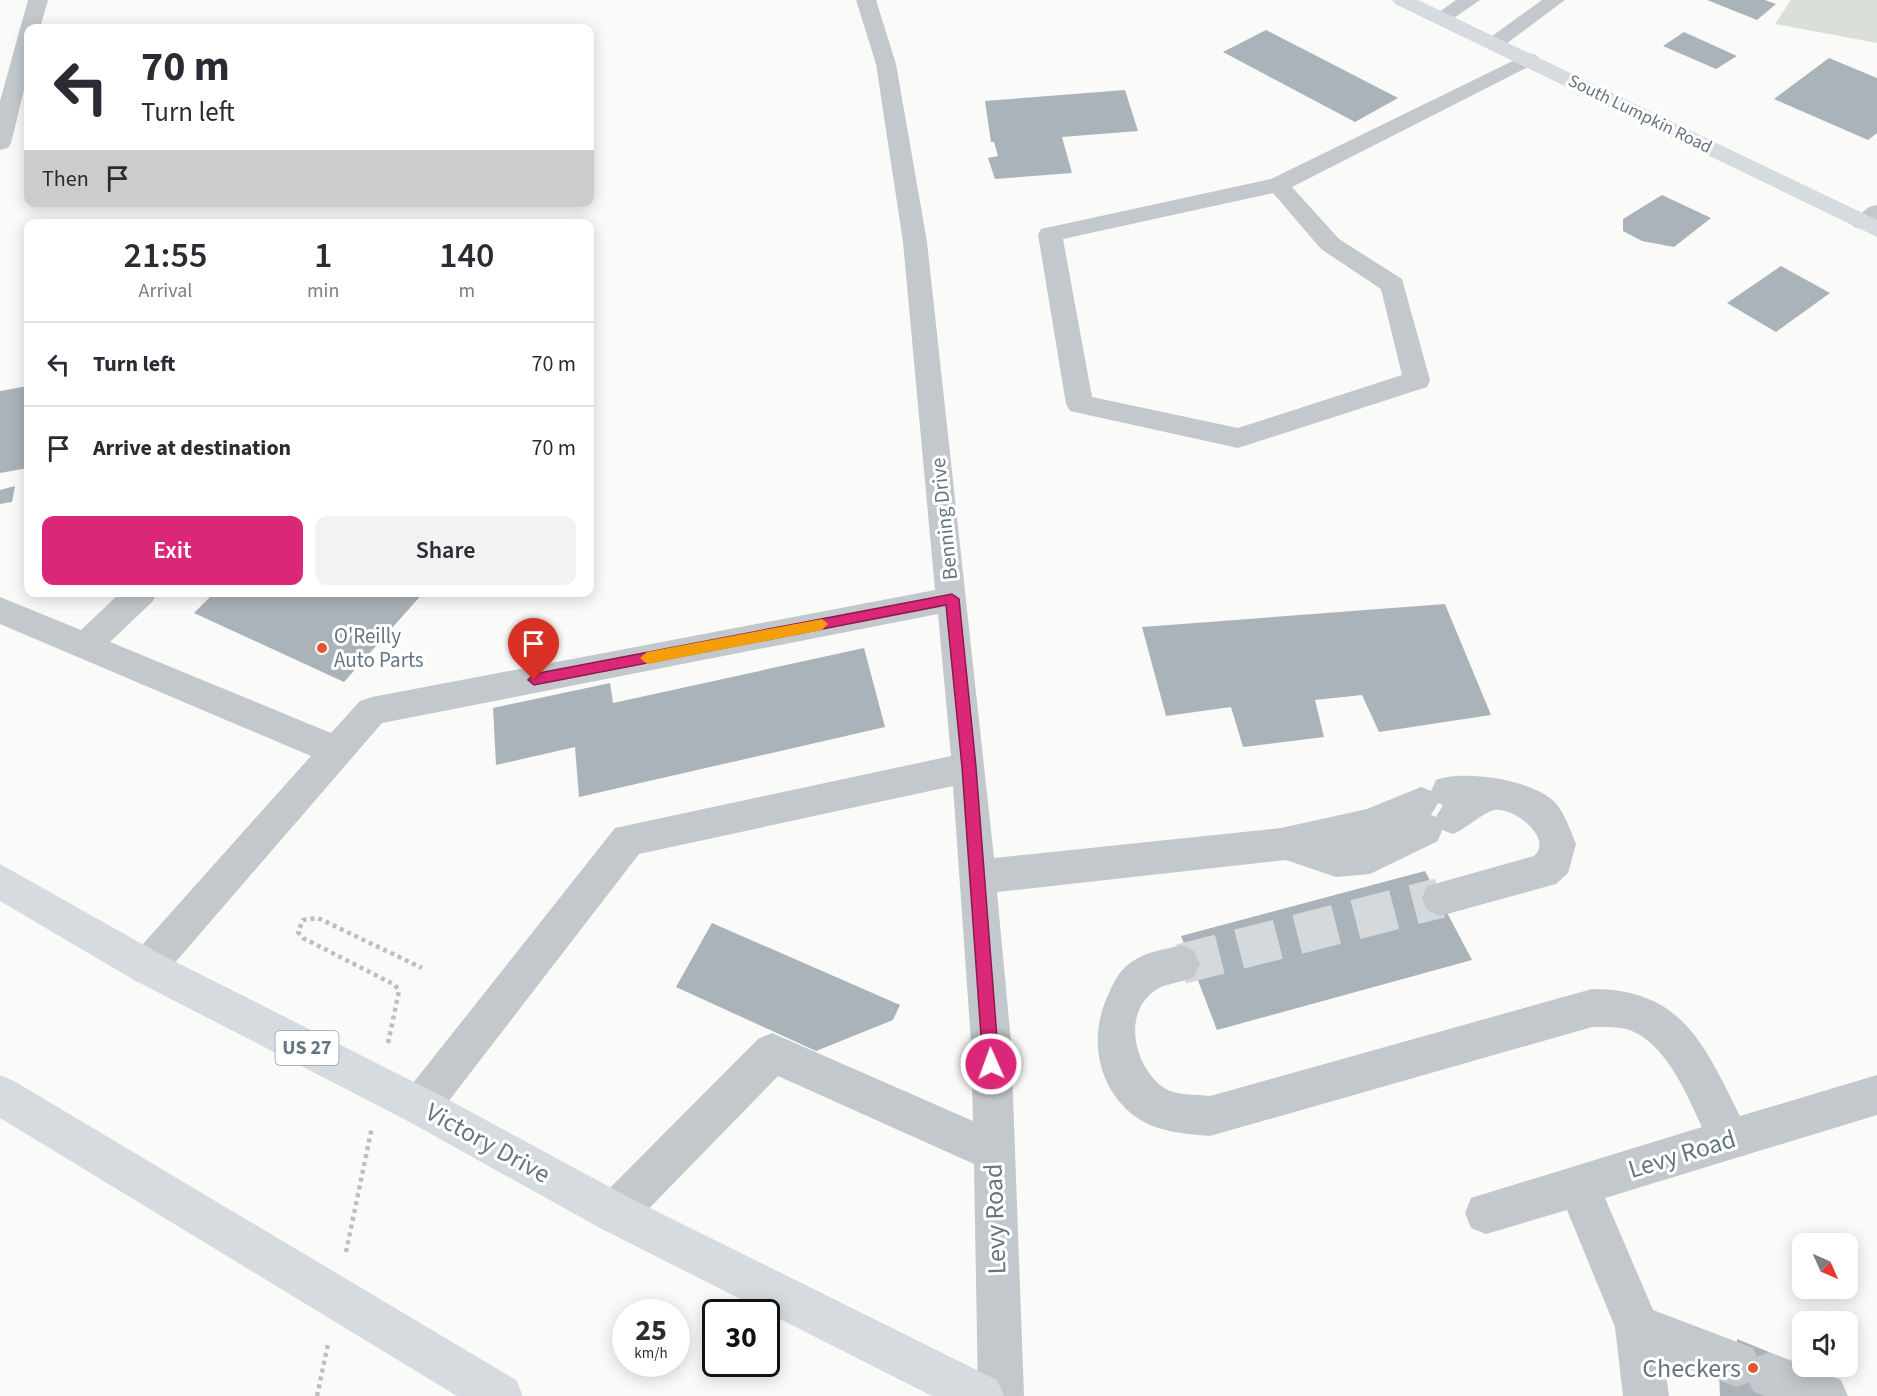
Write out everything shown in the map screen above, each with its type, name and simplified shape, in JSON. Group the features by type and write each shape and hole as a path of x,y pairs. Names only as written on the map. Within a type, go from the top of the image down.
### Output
{"main road":[{"name":"South Lumpkin Road","path":"1402,0 1872,221"},
{"name":"Victory Drive","path":"0,881 147,967 420,1106 615,1212 981,1396"},
{"path":"0,1095 500,1396"}],"street":[{"path":"31,24 38,0"},
{"name":"Benning Drive","path":"866,0 886,64 915,242 969,767 991,1042"},
{"path":"1441,18 1470,0"},
{"path":"1495,43 1546,2"},
{"path":"0,143 24,50"},
{"path":"1278,185 1330,244 1393,285 1418,380 1238,438 1080,404 1050,234 1278,185 1529,59"},
{"path":"85,646 137,597"},
{"path":"147,967 372,711 952,599"},
{"path":"0,610 336,751"},
{"path":"420,1106 628,840 969,767"},
{"path":"976,876 1287,844 1336,860 1370,857 1437,810 1486,796 1510,796 1545,816 1558,844 1555,861 1543,872 1517,876 1440,898"},
{"path":"1181,964 1150,972 1134,985 1117,1013 1114,1040 1126,1075 1149,1102 1180,1114 1210,1116 1592,1008 1619,1008 1646,1017 1669,1037 1693,1068 1730,1140"},
{"name":"Levy Road","path":"991,1042 1001,1396"},
{"path":"615,1212 772,1053 994,1152"},
{"name":"Levy Road","path":"1486,1213 1877,1095"},
{"path":"1578,1186 1636,1327 1646,1396"},
{"path":"1636,1327 1825,1396"}],"path":[{"path":"387,1049 399,991 396,985 303,938 298,932 299,925 303,920 318,918 422,968"},
{"path":"345,1257 373,1118"},
{"path":"317,1396 329,1338"}],"shaded area":[{"path":"1791,0 1877,0 1877,43 1775,24"}],"building":[{"path":"1707,0 1765,0 1776,4 1757,20"},
{"path":"1266,30 1398,98 1355,122 1223,52"},
{"path":"1684,32 1737,56 1716,69 1663,46"},
{"path":"1829,58 1877,78 1877,133 1868,140 1774,99"},
{"path":"1125,90 1138,131 1062,137 1072,173 995,179 988,158 998,156 994,142 991,142 985,101"},
{"path":"1662,195 1711,218 1674,247 1642,241 1623,231 1623,219"},
{"path":"1781,266 1830,293 1776,332 1727,303"},
{"path":"24,387 24,469 0,473 0,391"},
{"path":"15,486 12,502 0,504 0,490"},
{"name":"O'Reilly Auto Parts","path":"210,597 420,597 344,682 194,613"},
{"path":"1445,604 1491,715 1379,732 1362,695 1315,700 1324,737 1243,747 1231,707 1166,716 1142,627"},
{"path":"864,648 885,727 579,797 575,747 496,765 493,708 610,683 613,703"},
{"path":"1425,871 1472,960 1217,1030 1181,936"},
{"path":"712,923 900,1005 893,1020 816,1051 676,987"},
{"name":"Checkers","path":"1737,1339 1769,1352 1769,1375 1777,1396 1720,1396 1719,1371 1737,1364"}],"tunnel":[{"path":"1181,964 1440,898"}],"slow traffic":[{"path":"647,658 822,624"}],"place":[{"name":"O'Reilly Auto Parts","path":"322,648"},
{"name":"Checkers","path":"1753,1368"}],"route":[{"path":"534,680 952,599 969,767 991,1064"}]}
